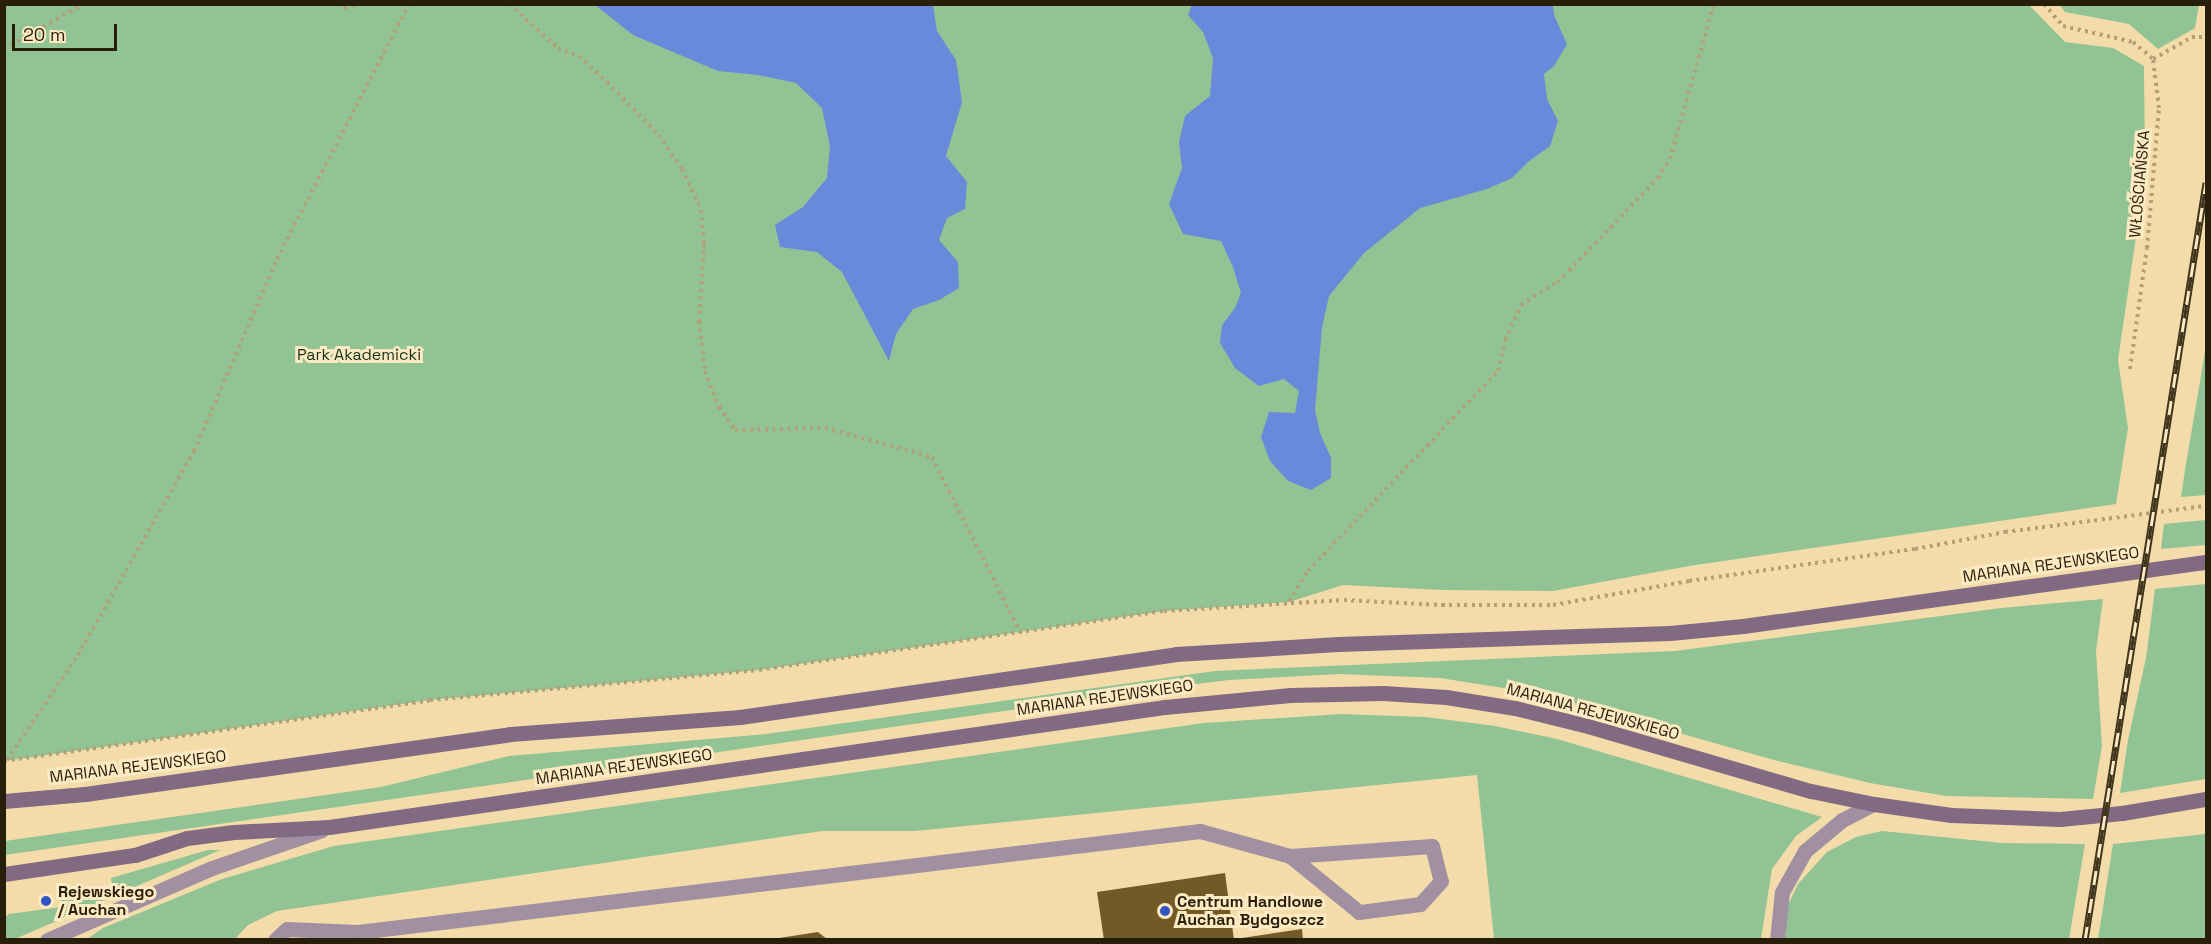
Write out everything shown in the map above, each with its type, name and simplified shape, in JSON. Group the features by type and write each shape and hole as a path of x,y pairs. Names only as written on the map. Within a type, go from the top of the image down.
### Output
{"street":[{"name":"MARIANA REJEWSKIEGO","path":"4,801 85,794 510,734 740,717 1176,654 1316,645 1670,633 1743,626 2206,562"},
{"name":"MARIANA REJEWSKIEGO","path":"4,874 135,855 187,838 234,832 329,827 1228,699 1344,693 1446,697 1515,708 1588,726 1811,791 1874,804 1951,815 2060,819 2122,813 2206,799"}],"lane":[{"path":"1777,939 1782,892 1805,851 1842,820 1874,804"},
{"path":"47,939 66,934 212,868 329,827"},
{"path":"275,939 287,929 358,932 1200,831 1290,856 1432,846 1441,880 1420,904 1359,912 1290,856"}],"path":[{"path":"4,49 84,4"},
{"path":"337,4 344,8 357,4"},
{"path":"5,761 78,655 194,451 277,260 409,4"},
{"path":"509,4 558,48 579,56 607,82 659,135 682,169 701,210 704,244 699,321 705,371 719,407 735,429 825,428 932,457 1020,632"},
{"path":"1289,602 1308,571 1498,370 1505,340 1521,305 1557,282 1569,271 1658,178 1670,159 1714,4"},
{"path":"2044,4 2063,26 2133,42 2153,59 2192,37 2206,37"},
{"name":"WŁOŚCIAŃSKA","path":"2130,369 2147,248 2159,108 2153,59"},
{"path":"5,761 430,700 759,670 1164,611 1344,600 1442,605 1552,605 1689,581 1915,549 2005,532 2206,506"}],"green space":[{"name":"Park Akademicki","path":"4,5 2029,5 2065,42 2113,48 2144,66 2145,176 2118,360 2128,428 2116,504 1689,566 1553,591 1442,590 1343,585 1289,602 1164,611 759,670 430,700 5,761"},
{"path":"2060,5 2199,5 2195,28 2158,49 2129,24 2065,12"},
{"path":"2206,346 2206,495 2181,497 2185,470"},
{"path":"2206,520 2206,545 2161,549 2164,524"},
{"path":"2206,584 2206,779 2120,793 2128,740 2146,658 2155,589"},
{"path":"2103,599 2096,651 2102,746 2093,799 1946,796 1870,783 1774,760 1542,694 1440,678 1339,674 1229,680 1163,688 5,855 5,841 381,787 509,756 766,734 1215,671 1675,651 2001,608"},
{"path":"1341,714 1426,717 1495,726 1557,739 1822,817 1796,836 1772,869 1761,939 1494,939 1477,775 915,831 822,831 277,911 248,925 235,939 87,939 103,928 222,879 334,846 1204,723"},
{"path":"1882,831 2002,843 2085,844 2069,939 1785,940 1787,907 1798,884 1827,852 1856,837"},
{"path":"2206,834 2206,939 2098,939 2113,844"},
{"path":"208,850 220,850 15,939 5,939 5,917 9,914 61,907 60,896 112,888 111,878"}],"water":[{"path":"595,5 933,5 937,31 956,60 962,102 946,156 967,182 965,209 947,218 939,240 958,262 959,288 939,300 913,309 896,334 889,361 842,272 817,252 780,247 775,225 803,207 827,178 830,146 822,108 796,83 758,75 718,71 633,35"},
{"path":"1192,5 1553,5 1554,15 1567,44 1554,66 1544,74 1547,99 1558,121 1550,146 1528,162 1512,178 1487,189 1420,208 1364,253 1329,296 1322,327 1315,410 1320,433 1331,458 1331,478 1311,490 1288,481 1270,461 1261,437 1269,412 1295,413 1299,391 1284,379 1259,386 1235,368 1220,343 1222,325 1235,308 1241,293 1233,267 1221,241 1183,234 1169,204 1182,168 1179,142 1185,116 1210,96 1213,58 1203,32 1188,15"}],"building":[{"name":"Centrum Handlowe Auchan Bydgoszcz","path":"1225,873 1234,940 1104,940 1097,892"},
{"path":"1302,929 1303,940 1242,940 1242,938"},
{"path":"818,932 828,940 779,940 779,938"}],"railway":[{"path":"2085,940 2206,183"}],"place":[{"name":"Rejewskiego / Auchan","path":"46,901"},
{"name":"Centrum Handlowe Auchan Bydgoszcz","path":"1165,911"}]}
